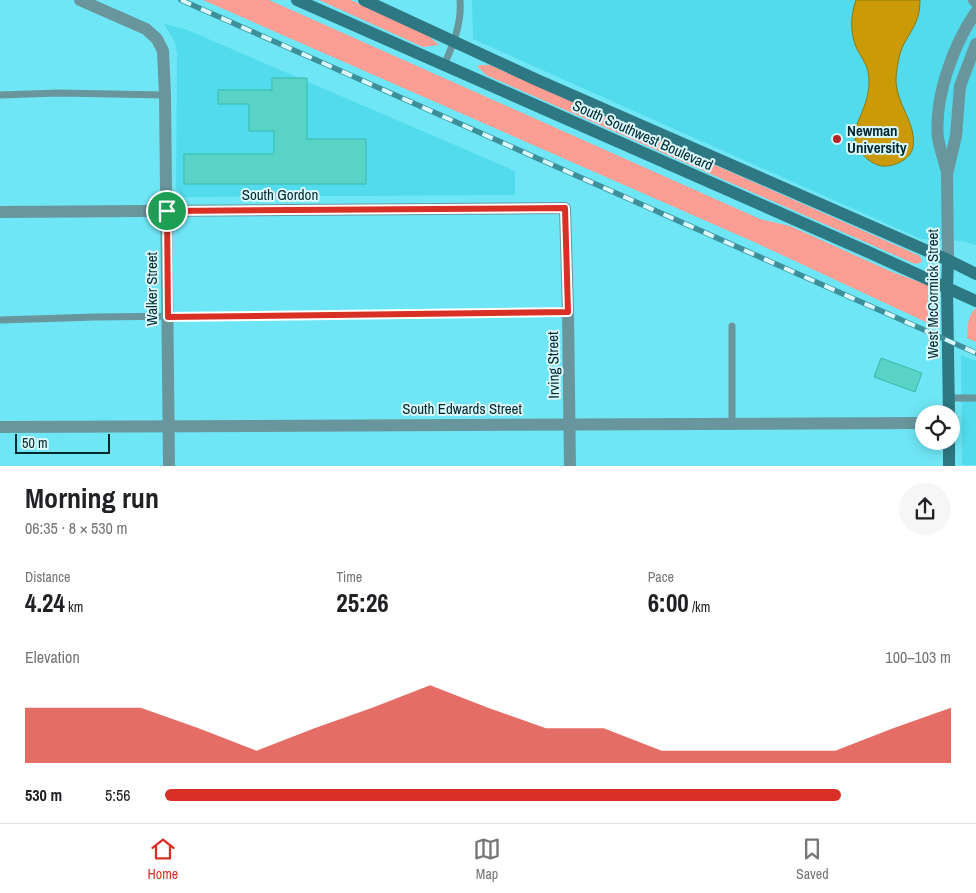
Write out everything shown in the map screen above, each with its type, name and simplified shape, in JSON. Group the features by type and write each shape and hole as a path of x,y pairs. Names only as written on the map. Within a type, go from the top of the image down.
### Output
{"main road":[{"name":"South Southwest Boulevard","path":"297,0 976,301"},
{"name":"South Southwest Boulevard","path":"364,0 976,274"},
{"name":"West McCormick Street","path":"948,260 948,405"},
{"path":"949,450 949,466"}],"street":[{"name":"Walker Street","path":"80,0 146,30 157,39 162,51 166,95 169,466"},
{"name":"West McCormick Street","path":"948,260 947,174 938,137 939,115 943,83 964,29 976,12"},
{"name":"West McCormick Street","path":"947,174 956,136 960,86 976,44"},
{"name":"South Gordon","path":"0,212 561,208"},
{"name":"Irving Street","path":"561,208 565,208 570,466"},
{"name":"South Edwards Street","path":"0,427 915,423"}],"lane":[{"path":"444,65 455,42 460,0"},
{"path":"0,95 58,93 166,95"},
{"path":"0,320 96,317 568,312"},
{"path":"732,326 732,424"},
{"path":"948,398 976,398"}],"shaded area":[{"path":"203,0 269,0 760,219 790,226 892,272 928,285 928,323 754,242"},
{"path":"319,0 351,0 429,36 439,45 423,47"},
{"name":"Newman University","path":"472,0 976,0 976,245 962,241 921,239 473,39"},
{"path":"856,0 920,0 918,17 903,46 896,78 899,96 912,130 913,147 906,159 892,165 883,166 873,163 861,152 856,143 856,128 867,98 869,82 867,67 855,45 852,32 852,19"},
{"path":"164,24 185,29 515,171 515,195 183,197 176,188 177,54 175,42"},
{"path":"490,65 920,256 922,262 915,264 486,75 477,66"},
{"path":"976,308 976,342 967,338 969,318"},
{"path":"961,355 976,361 976,465 962,465"}],"building":[{"path":"272,78 307,78 307,139 366,139 366,184 184,184 184,154 274,154 274,131 249,131 249,104 218,104 218,90 272,90"},
{"path":"881,358 922,373 915,392 874,377"}],"railway":[{"path":"181,0 976,353"}],"place":[{"name":"Newman University","path":"837,139"}],"route":[{"path":"565,208 568,312 168,317 167,211 565,208"}]}
